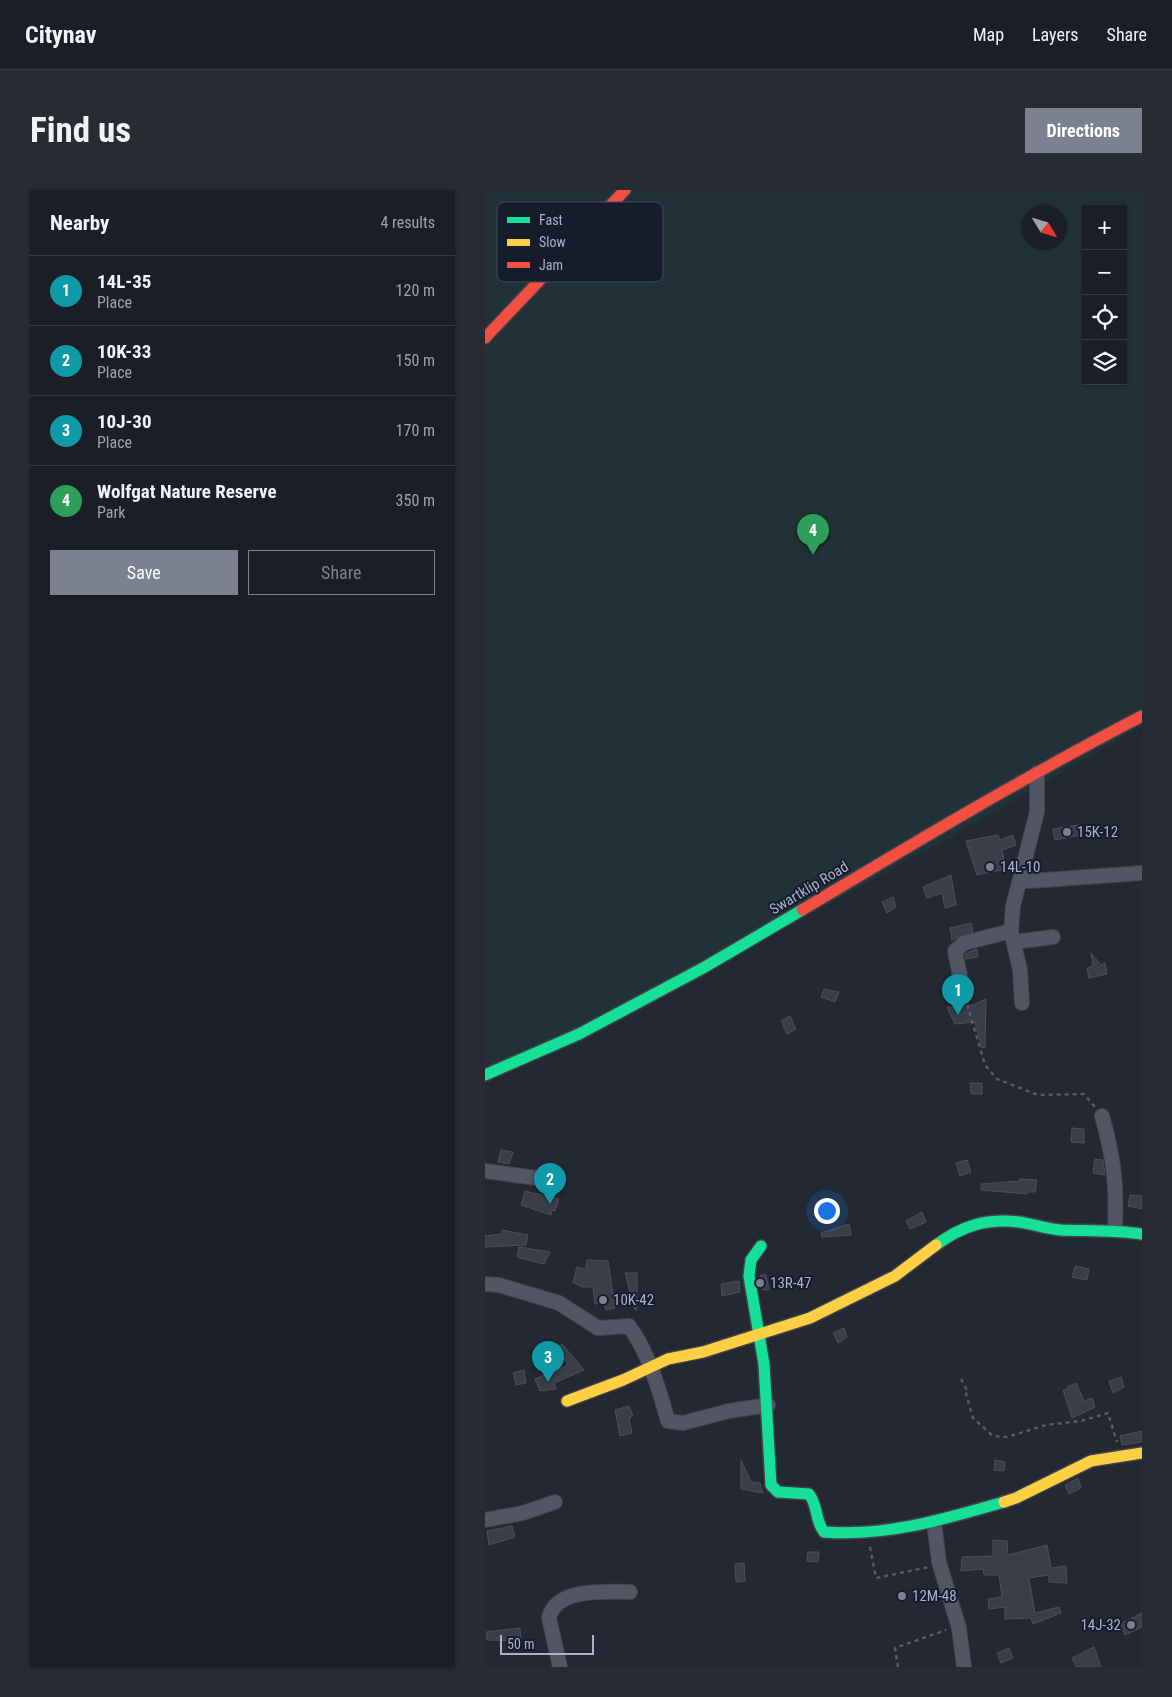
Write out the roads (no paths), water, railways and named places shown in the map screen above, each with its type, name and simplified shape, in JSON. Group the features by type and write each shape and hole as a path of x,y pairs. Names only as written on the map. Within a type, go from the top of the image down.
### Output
{"street":[{"path":"614,202 625,190"},
{"path":"485,338 538,282"},
{"name":"Swartklip Road","path":"485,1075 579,1034 703,968 975,807 1070,753 1142,716"},
{"path":"1022,1003 1021,970 1012,937 1013,906 1037,812 1037,773"},
{"path":"1021,880 1030,881 1142,873"},
{"path":"962,986 955,950 964,943 1012,937 1053,937"},
{"path":"1102,1116 1113,1154 1115,1171 1115,1230"},
{"path":"485,1171 544,1179"},
{"path":"567,1401 623,1380 649,1366 668,1359 703,1352 810,1318 881,1283 909,1266 954,1232 972,1224 992,1220 1019,1222 1059,1230 1115,1230 1142,1234"},
{"path":"761,1246 755,1250 749,1263 749,1276 760,1334 768,1406 772,1487 782,1493 809,1494 815,1504 818,1524 824,1532 850,1534 934,1522 966,1511 1016,1498 1075,1467 1091,1461 1142,1453"},
{"path":"485,1284 499,1285 559,1303 598,1328 629,1326 635,1334 649,1366 668,1421 683,1423 736,1410 768,1406"},
{"path":"485,1520 523,1513 555,1502"},
{"path":"934,1522 939,1562 959,1628 964,1667"},
{"path":"560,1667 549,1618 557,1604 588,1592 630,1592"}],"place":[{"name":"Wolfgat Nature Reserve","path":"813,555"},
{"name":"15K-12","path":"1067,832"},
{"name":"14L-10","path":"990,867"},
{"name":"14L-35","path":"958,1015"},
{"name":"10K-33","path":"550,1204"},
{"name":"13R-47","path":"760,1283"},
{"name":"10K-42","path":"603,1300"},
{"name":"10J-30","path":"548,1382"},
{"name":"12M-48","path":"902,1596"},
{"name":"14J-32","path":"1131,1625"}]}
